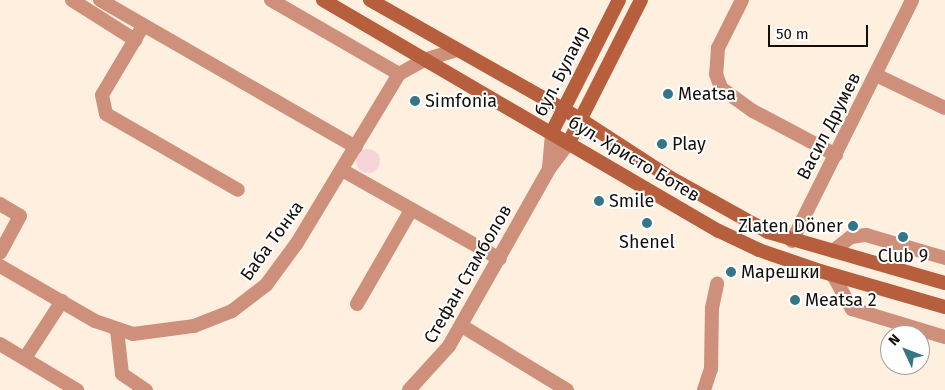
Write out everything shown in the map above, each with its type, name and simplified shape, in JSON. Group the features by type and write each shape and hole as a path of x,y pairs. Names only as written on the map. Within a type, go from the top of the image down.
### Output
{"main road":[{"name":"бул. Христо Ботев","path":"323,0 719,231 760,250 833,275 945,307"},
{"name":"бул. Христо Ботев","path":"370,0 580,119 671,178 768,232 792,241 945,283"},
{"name":"бул. Булаир","path":"552,132 619,0"},
{"path":"569,142 641,0"}],"street":[{"path":"72,0 135,40"},
{"path":"100,0 356,147"},
{"path":"271,0 398,74 424,60 457,50"},
{"path":"742,0 718,48 716,74 722,88 753,111 836,155"},
{"name":"Васил Друмев","path":"792,241 912,0"},
{"path":"143,26 102,95 106,114 238,190"},
{"name":"Баба Тонка","path":"1,270 117,330 148,333 194,326 243,306 266,285 292,250 356,147 398,74"},
{"path":"876,75 945,108"},
{"name":"Стефан Стамболов","path":"549,169 552,132"},
{"name":"Стефан Стамболов","path":"409,390 440,359 462,326 549,169 569,142"},
{"path":"342,170 500,259"},
{"path":"0,204 20,216 0,253"},
{"path":"357,304 411,210"},
{"path":"833,251 851,237 866,235 945,258"},
{"path":"833,275 846,303 859,313 945,337"},
{"path":"704,390 711,369 712,308 717,284"},
{"path":"25,358 62,301"},
{"path":"462,326 567,390"},
{"path":"117,330 122,374 146,390"},
{"path":"0,344 77,390"}],"shaded area":[{"path":"368,149 376,153 380,161 376,169 368,173 360,169 356,161 360,153"}],"place":[{"name":"Meatsa","path":"668,94"},
{"name":"Simfonia","path":"415,101"},
{"name":"Play","path":"662,144"},
{"name":"Smile","path":"599,201"},
{"name":"Shenel","path":"647,223"},
{"name":"Zlaten Döner","path":"853,226"},
{"name":"Club 9","path":"903,237"},
{"name":"Марешки","path":"731,272"},
{"name":"Meatsa 2","path":"795,300"}]}
